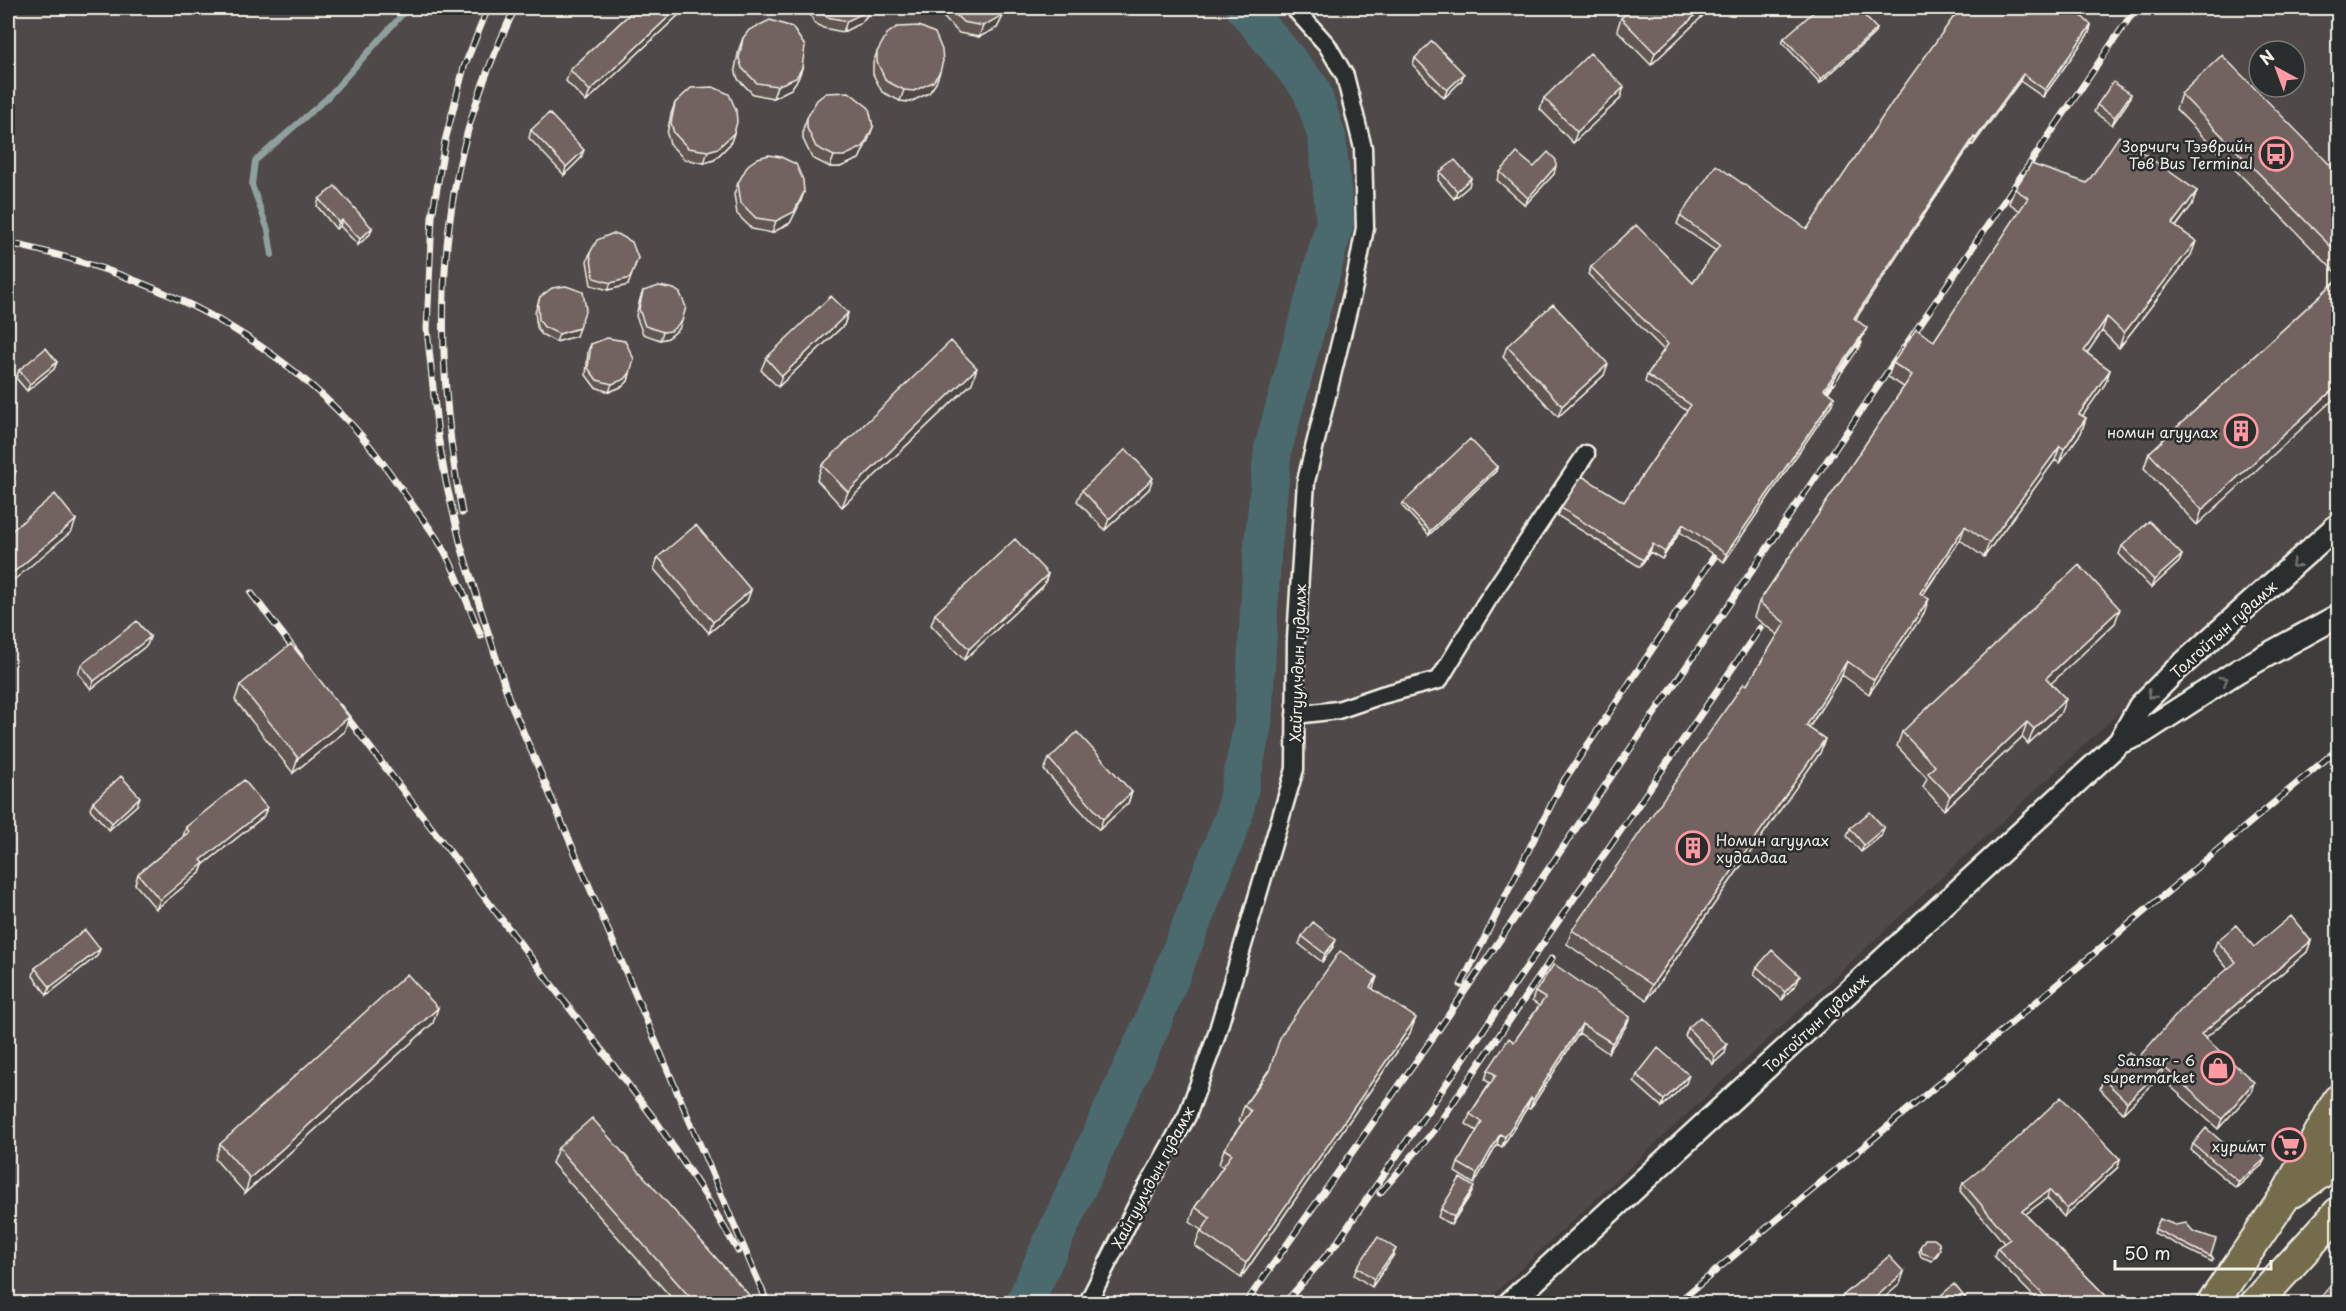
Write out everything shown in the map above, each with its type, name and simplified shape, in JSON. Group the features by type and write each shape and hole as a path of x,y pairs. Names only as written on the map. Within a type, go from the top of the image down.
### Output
{"highway":[{"path":"2212,1304 2286,1195 2338,1100"},
{"path":"2286,1195 2307,1185 2338,1153"},
{"path":"2255,1304 2338,1213"}],"main road":[{"name":"Толгойтын гудамж","path":"1509,1304 2120,742 2140,706 2176,670 2328,545 2338,525"},
{"name":"Толгойтын гудамж","path":"2120,742 2142,733 2238,671 2338,616"}],"street":[{"name":"Хайгуулчдын гудамж","path":"1087,1304 1139,1201 1187,1116 1215,1040 1295,769 1296,639 1306,481 1354,286 1365,228 1363,148 1345,76 1327,45 1294,8"},
{"path":"1295,715 1338,710 1382,695 1439,680 1487,602 1586,454"}],"shaded area":[{"path":"8,8 2338,8 2338,509 1484,1303 8,1303"}],"building":[{"path":"636,8 678,8 590,91 570,70"},
{"path":"817,8 869,8 866,12 847,21 827,17"},
{"path":"949,8 1006,8 1001,16 983,26 963,22"},
{"path":"1633,8 1703,8 1655,53 1621,18"},
{"path":"1818,8 1857,8 1877,29 1821,79 1784,38"},
{"path":"1960,8 2073,8 2091,25 2045,90 2023,74 1976,138 1974,137 1854,318 1867,328 1824,389 1834,397 1726,554 1683,524 1665,552 1653,544 1643,560 1561,508 1582,476 1624,502 1691,405 1647,375 1668,344 1591,267 1636,225 1693,283 1720,245 1680,216 1716,165 1807,229 1896,97"},
{"path":"770,20 792,27 805,46 802,68 796,78 777,86 757,83 742,68 739,58 743,38 749,30"},
{"path":"919,26 935,33 942,50 943,61 940,72 933,82 914,91 904,90 886,81 877,62 877,52 887,34 897,27"},
{"path":"1432,41 1464,74 1447,90 1415,58"},
{"path":"1590,53 1624,87 1577,132 1544,98"},
{"path":"2222,55 2247,80 2247,99 2265,99 2338,173 2338,254 2181,94"},
{"path":"2113,82 2131,94 2115,117 2097,105"},
{"path":"713,87 729,94 736,110 737,122 734,133 718,148 708,151 688,148 674,133 671,123 675,103 691,88"},
{"path":"849,92 869,108 873,127 863,147 844,156 834,156 816,147 807,128 807,118 817,100 826,93"},
{"path":"549,113 584,150 566,167 531,130"},
{"path":"2119,136 2197,191 2172,224 2196,241 2124,333 2107,317 2084,351 2110,370 2079,414 2086,418 2064,449 2060,446 1989,543 1965,526 1920,593 1929,599 1874,680 1847,661 1806,726 1825,739 1652,985 1572,930 1744,683 1747,685 1785,623 1759,602 1912,375 1893,363 1916,329 1934,341 2028,198 2015,189 2031,164 2087,183"},
{"path":"1548,152 1556,160 1556,166 1528,198 1500,172 1517,153 1534,167"},
{"path":"769,155 781,157 796,164 803,180 804,192 794,212 776,221 756,218 741,203 738,183 748,165 758,158"},
{"path":"1455,160 1471,178 1457,191 1440,172"},
{"path":"335,186 372,228 360,239 342,220 339,223 319,199"},
{"path":"611,234 618,234 632,242 638,258 630,278 611,283 594,278 590,253 597,240"},
{"name":"номин агуулах","path":"2338,279 2338,385 2202,510 2149,453"},
{"path":"566,286 583,292 586,309 579,328 559,334 544,327 539,320 538,304 540,297 552,288"},
{"path":"659,286 674,289 680,293 686,307 682,321 671,331 663,332 645,326 639,309 643,291"},
{"path":"831,296 848,313 782,376 766,358"},
{"path":"1553,304 1608,364 1562,406 1507,346"},
{"path":"607,338 625,341 634,359 630,373 625,379 612,384 597,380 588,368 591,344"},
{"path":"951,341 977,368 848,492 822,465"},
{"path":"46,348 57,362 30,384 19,370"},
{"path":"1470,439 1497,467 1430,531 1403,503"},
{"path":"1126,449 1153,478 1109,519 1082,490"},
{"path":"8,462 16,471 8,478"},
{"path":"55,494 76,520 8,577 8,534"},
{"path":"2149,521 2182,555 2154,580 2122,546"},
{"path":"696,525 751,590 713,622 658,557"},
{"path":"1015,539 1048,574 969,649 935,614"},
{"path":"2079,565 2120,609 2046,678 2066,699 2034,729 2027,722 1950,796 1928,773 1935,766 1902,732"},
{"path":"137,621 150,637 94,681 81,665"},
{"path":"291,644 349,717 298,758 240,685"},
{"path":"1077,732 1132,792 1103,819 1049,759"},
{"path":"121,776 140,797 112,823 93,802"},
{"path":"244,780 267,808 201,860 204,863 160,900 138,874 189,832 186,827"},
{"path":"1870,812 1884,828 1864,845 1850,828"},
{"path":"2291,916 2311,941 2201,1034 2254,1082 2222,1119 2164,1067 2127,1102 2103,1079 2129,1052 2137,1059 2187,1003 2236,962 2217,941 2236,925 2254,947"},
{"path":"1313,922 1336,940 1325,954 1302,936"},
{"path":"85,930 100,949 50,987 35,968"},
{"path":"1772,950 1800,976 1785,992 1757,967"},
{"path":"1340,951 1377,977 1370,987 1416,1018 1246,1263 1201,1232 1210,1218 1195,1207 1232,1154 1224,1149 1251,1111 1244,1106 1269,1071 1281,1035"},
{"path":"1554,964 1630,1017 1612,1043 1582,1024 1533,1100 1531,1098 1505,1137 1500,1134 1477,1174 1458,1163 1482,1122 1470,1114 1496,1075 1488,1070 1509,1038 1514,1042 1545,998 1535,992"},
{"path":"407,974 438,1008 250,1178 220,1144"},
{"path":"1700,1017 1727,1045 1715,1057 1688,1028"},
{"path":"1658,1048 1689,1075 1664,1100 1637,1075"},
{"path":"2061,1097 2120,1159 2067,1209 2049,1190 2022,1211 2114,1304 2052,1304 1997,1248 2010,1239 1963,1183 2005,1150"},
{"path":"592,1118 757,1304 696,1304 558,1148"},
{"path":"2206,1128 2235,1153 2249,1141 2265,1159 2239,1182 2193,1144"},
{"path":"1460,1178 1474,1187 1454,1217 1441,1209"},
{"path":"2160,1219 2175,1225 2186,1223 2193,1231 2216,1239 2211,1255 2213,1258 2155,1229"},
{"path":"1378,1237 1396,1249 1374,1279 1357,1267"},
{"path":"1925,1239 1934,1239 1939,1243 1940,1250 1934,1257 1922,1253 1920,1247"},
{"path":"1889,1256 1904,1272 1868,1304 1833,1304"},
{"path":"2338,1277 2338,1304 2315,1304"},
{"path":"1954,1284 1970,1304 1931,1304"},
{"path":"2124,1294 2136,1304 2117,1304"}],"waterway":[{"path":"272,255 268,230 252,185 255,161 327,98 408,8"},
{"path":"1024,1304 1151,1026 1233,819 1253,724 1262,555 1273,449 1335,222 1327,137 1311,89 1245,8"}],"railway":[{"path":"488,8 464,67 445,141 432,217 427,329 438,436 446,482 461,546 509,699 768,1304"},
{"path":"462,513 454,463 444,363 446,262 451,212 460,162 473,113 492,60 515,8"},
{"path":"1245,1304 1439,1029 2136,8"},
{"path":"8,243 103,269 192,306 234,329 274,356 312,386 365,440 437,539 455,572 481,636"},
{"path":"1816,405 1859,343"},
{"path":"1461,985 1561,785 1724,542"},
{"path":"251,593 300,657"},
{"path":"1338,1241 1760,628"},
{"path":"339,707 656,1121 705,1195 738,1251"},
{"path":"1676,1304 2338,749"},
{"path":"1380,1193 1433,1132 1552,958"},
{"path":"1284,1304 1343,1236"}],"place":[{"name":"Зорчигч Тээврийн Төв Bus Terminal","path":"2276,154"},
{"name":"номин агуулах","path":"2241,431"},
{"name":"Номин агуулах худалдаа","path":"1693,848"},
{"name":"Sansar - 6 supermarket","path":"2218,1068"},
{"name":"хуримт","path":"2289,1145"}]}
